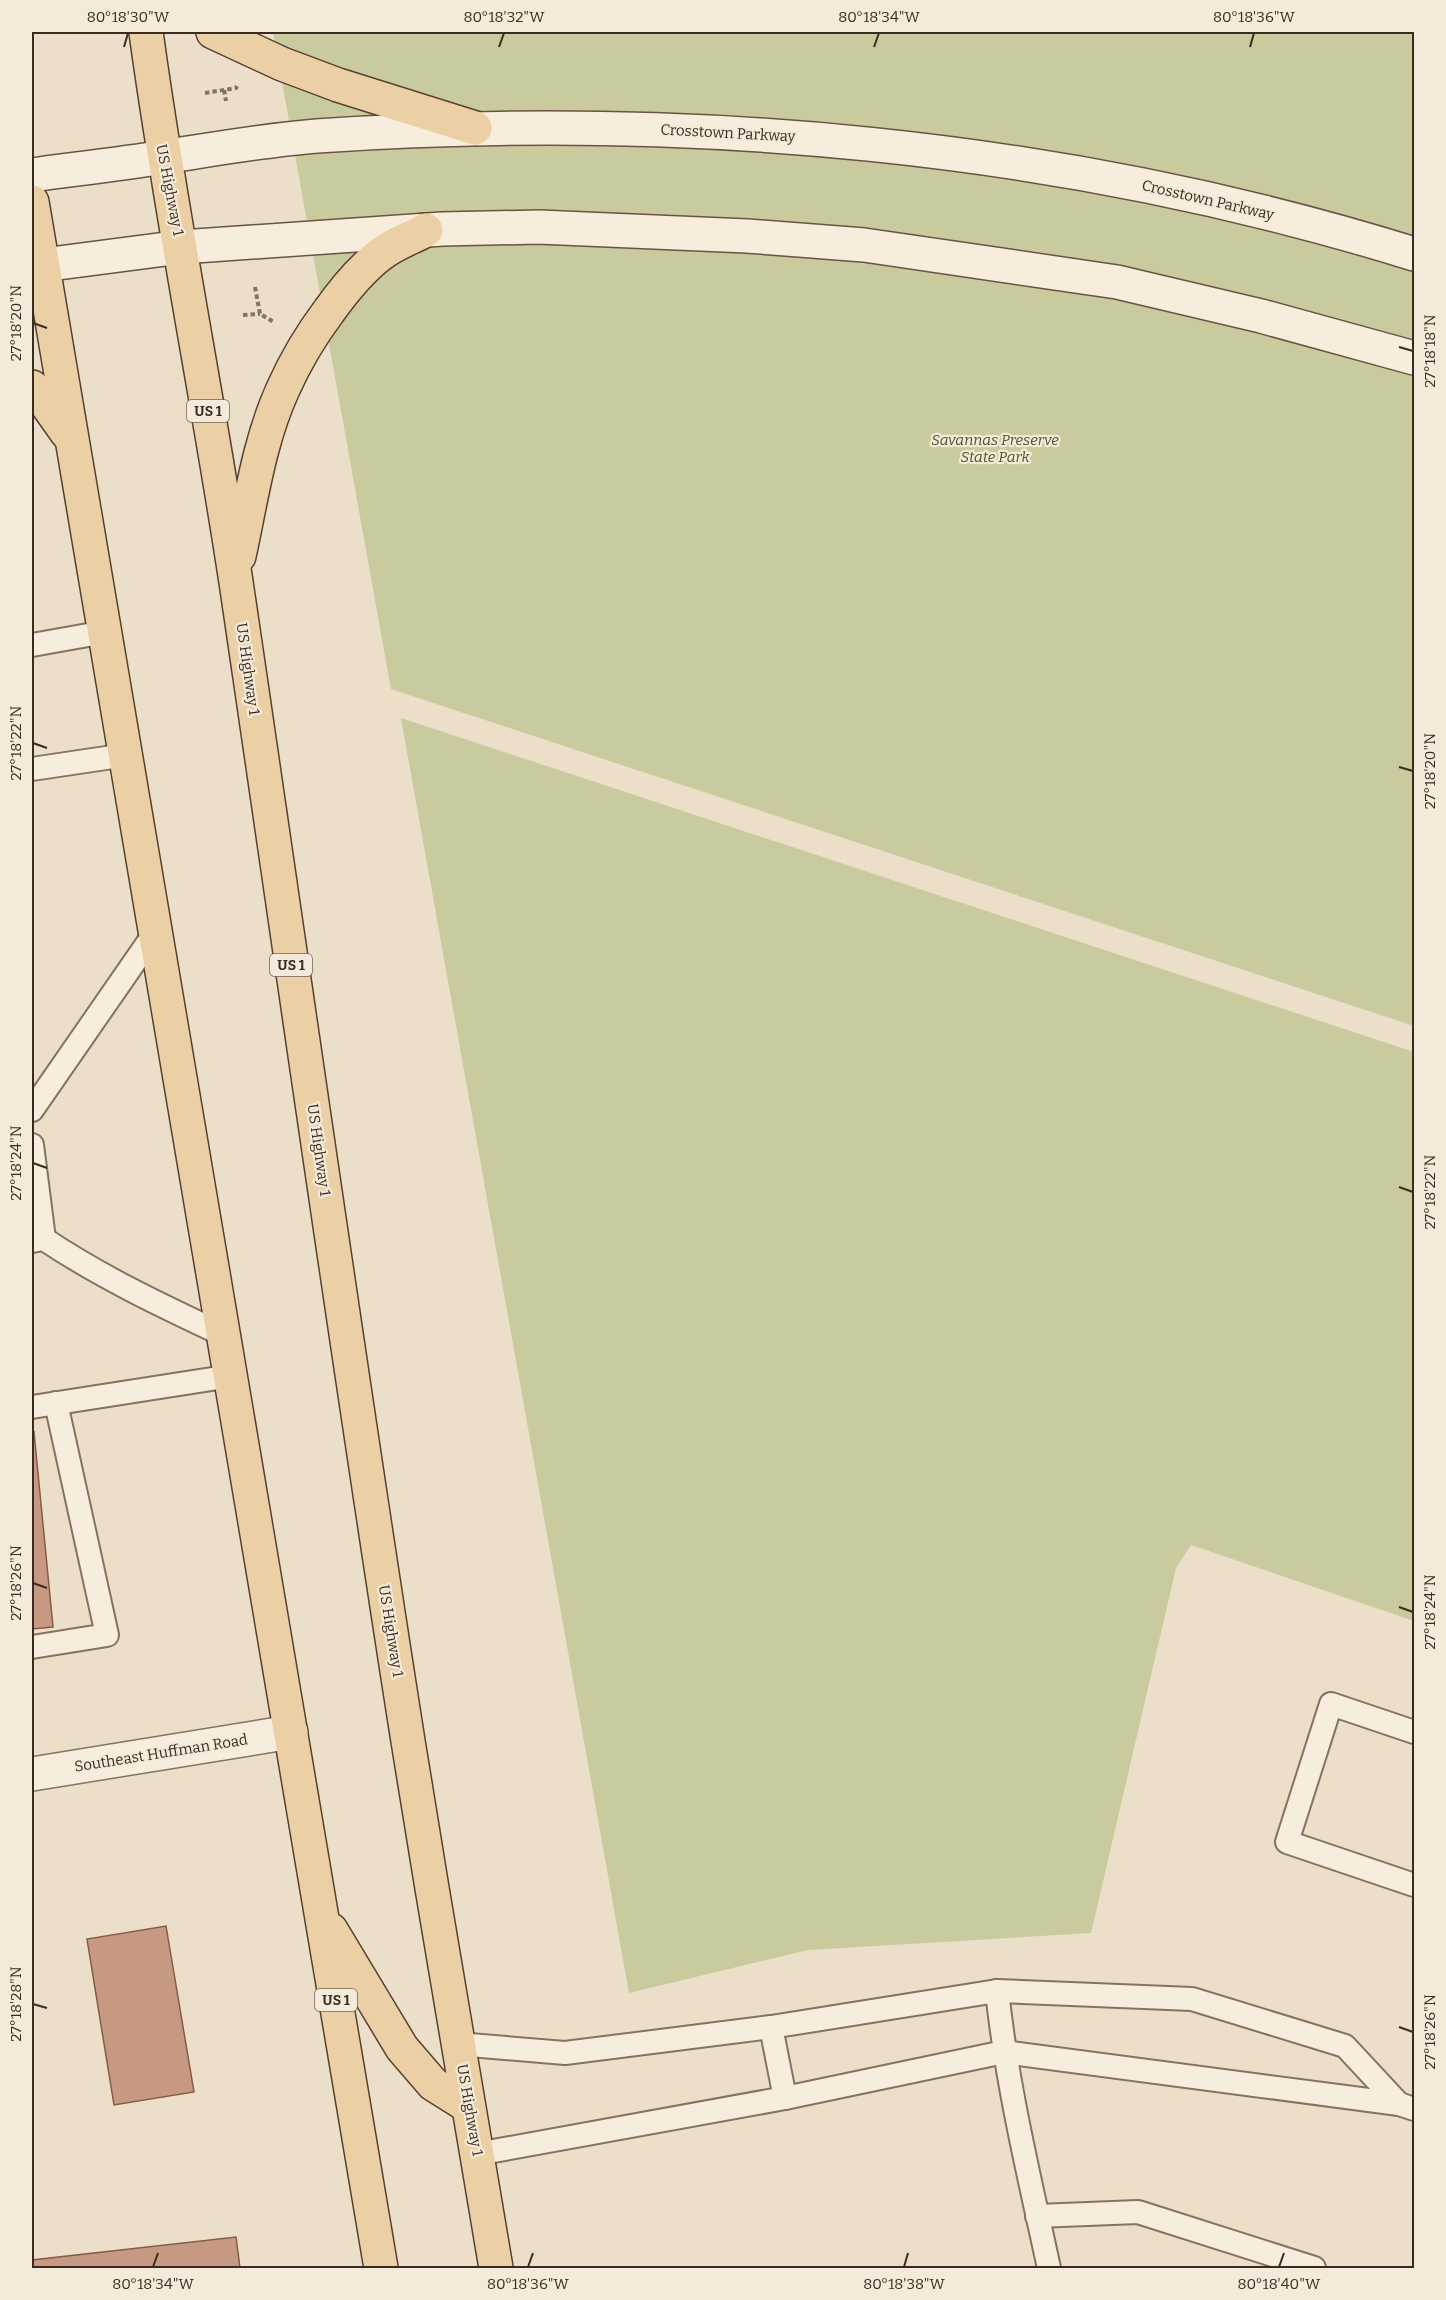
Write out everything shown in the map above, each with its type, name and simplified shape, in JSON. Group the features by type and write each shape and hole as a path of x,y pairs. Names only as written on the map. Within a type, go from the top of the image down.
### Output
{"main road":[{"name":"US Highway 1","path":"146,32 163,157 181,247 235,576 349,1355 410,1752 496,2268"},
{"path":"213,32 282,64 338,85 476,128"},
{"name":"Crosstown Parkway","path":"32,175 233,145 314,136 476,128 624,128 724,132 840,141 984,159 1110,179 1214,199 1370,240 1414,254"},
{"name":"US 1","path":"32,202 381,2268"},
{"path":"43,266 181,247 426,230 539,227 620,229 864,245 1117,282 1338,335 1414,358"},
{"path":"235,576 258,467 274,412 282,390 307,343 339,297 382,253 426,230"},
{"path":"32,387 73,441"},
{"name":"Southeast Huffman Road","path":"32,1774 291,1732"},
{"path":"321,1913 402,2048 433,2084 468,2106"}],"lane":[{"path":"32,645 105,632"},
{"path":"32,769 126,755"},
{"path":"32,1110 156,931"},
{"path":"32,1145 38,1240 131,1291 224,1335"},
{"path":"32,1407 231,1376"},
{"path":"32,1647 107,1635 56,1403"},
{"path":"1414,1732 1331,1704 1287,1842 1414,1885"},
{"path":"458,2044 565,2054 771,2027 997,1991 1192,1999 1345,2046 1407,2107"},
{"path":"997,1991 1004,2052 1049,2268"},
{"path":"771,2027 785,2098"},
{"path":"477,2154 785,2098 1004,2052 1407,2107"},
{"path":"1037,2216 1138,2212 1314,2268"}],"path":[{"path":"204,93 236,88 238,82"},
{"path":"224,90 226,101"},
{"path":"255,287 260,314"},
{"path":"243,315 260,314 275,323"}],"green space":[{"name":"Savannas Preserve State Park","path":"273,32 1414,32 1414,1026 391,689"},
{"path":"401,718 1414,1052 1414,1621 1191,1545 1176,1568 1091,1933 808,1950 629,1993"}],"building":[{"path":"34,1432 53,1627 32,1629 32,1433"},
{"path":"166,1926 194,2092 114,2105 87,1939"},
{"path":"236,2237 240,2268 32,2268 32,2260"}]}
